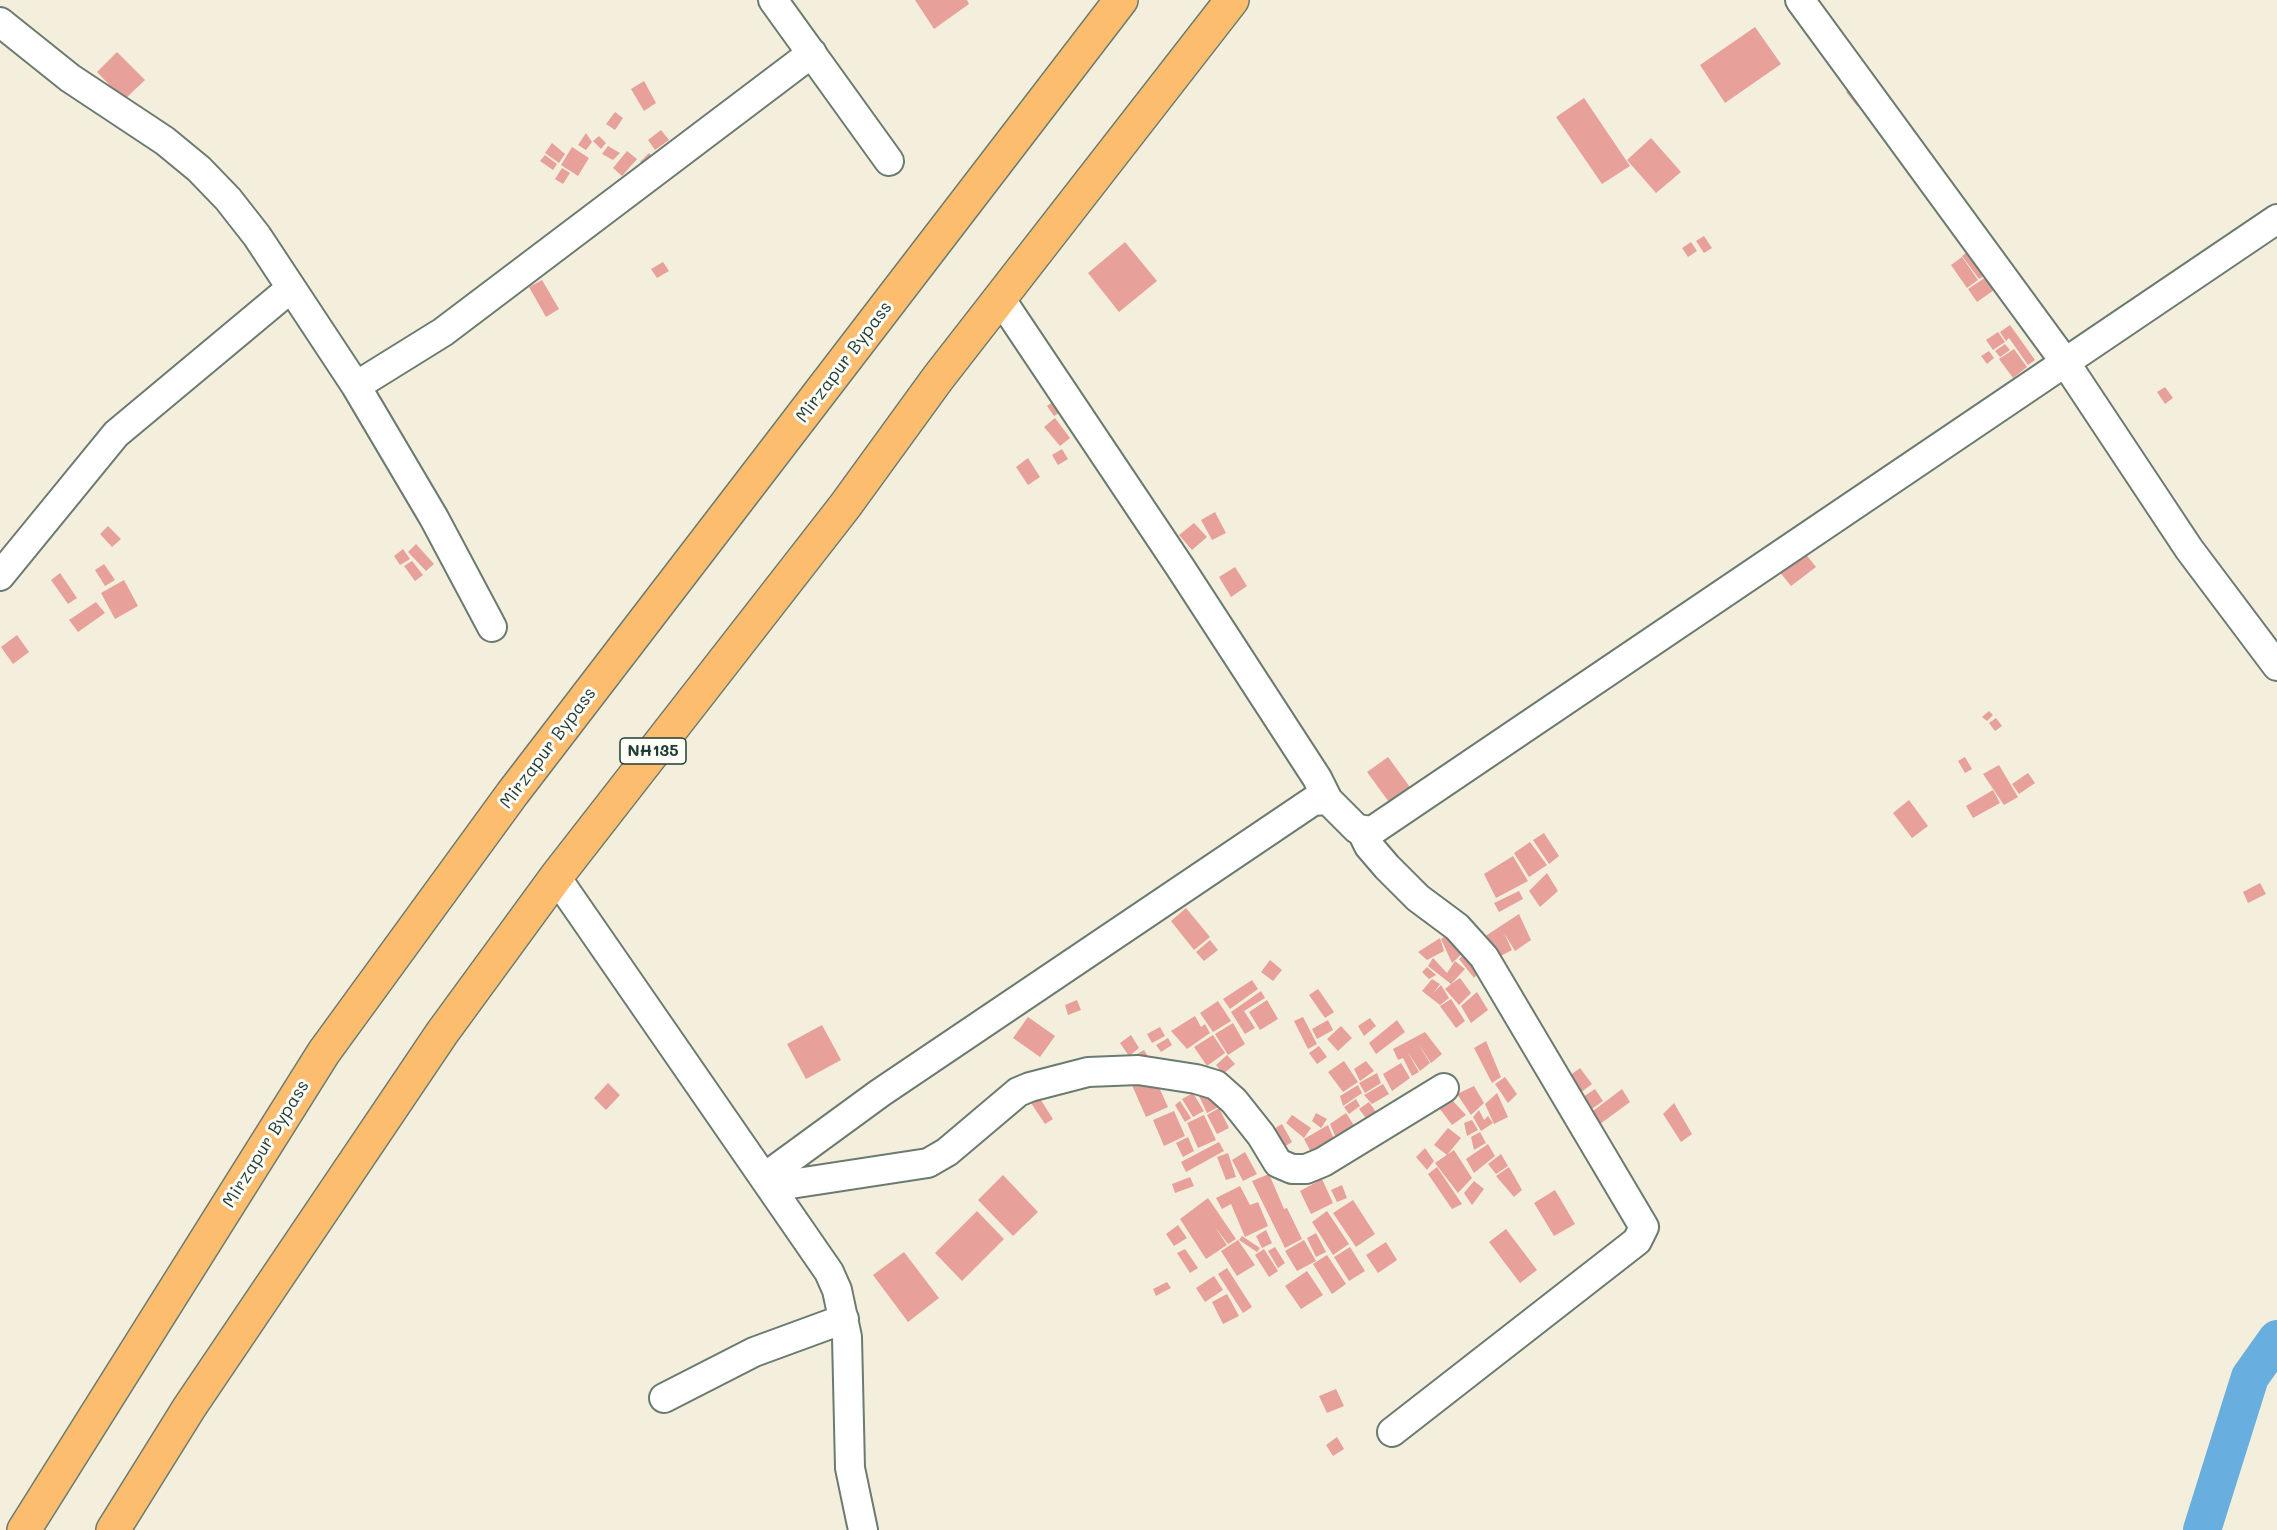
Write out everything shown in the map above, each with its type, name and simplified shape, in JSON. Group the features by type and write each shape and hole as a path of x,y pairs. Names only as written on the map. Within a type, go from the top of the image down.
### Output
{"highway":[{"name":"Mirzapur Bypass","path":"24,1530 324,1052 512,794 1121,0"},
{"name":"NH135","path":"113,1530 189,1408 422,1062 556,877 845,506 938,378 1232,0"}],"street":[{"path":"773,0 889,161"},
{"path":"1800,0 2065,362 2189,549 2277,666"},
{"path":"0,22 70,78 165,141 199,169 228,199 356,386 434,518 492,627"},
{"path":"356,386 443,332 812,53"},
{"path":"1362,832 1372,831 2277,219"},
{"path":"0,576 116,434 291,288"},
{"path":"1006,307 1186,577 1317,778 1328,800 1362,832 1369,846 1387,867 1418,898 1457,927 1484,957 1644,1227 1637,1241 1392,1432"},
{"path":"768,1182 880,1093 1293,814 1313,801 1328,800"},
{"path":"556,877 829,1272 844,1319 847,1337 850,1468 863,1530"},
{"path":"768,1182 928,1163 947,1152 1018,1092 1030,1086 1088,1072 1138,1070 1196,1079 1216,1085 1228,1094 1254,1126 1278,1163 1292,1169 1306,1169 1323,1162 1444,1089"},
{"path":"664,1398 754,1352 844,1319"}],"building":[{"path":"915,0 967,0 969,4 934,29"},
{"path":"1755,27 1781,64 1725,103 1700,65"},
{"path":"117,52 145,80 124,100 97,72"},
{"path":"644,81 656,103 644,111 631,89"},
{"path":"1854,85 1865,100 1857,106 1846,92"},
{"path":"1584,98 1630,166 1602,184 1556,117"},
{"path":"615,112 623,118 615,130 606,124"},
{"path":"661,130 669,140 655,150 648,140"},
{"path":"586,133 592,142 586,150 578,145"},
{"path":"599,136 606,143 601,149 593,141"},
{"path":"1651,138 1681,172 1656,193 1627,160"},
{"path":"552,143 565,154 559,163 545,153"},
{"path":"608,146 620,153 613,160 602,154"},
{"path":"572,147 589,158 578,176 561,165"},
{"path":"627,151 637,159 622,176 613,168"},
{"path":"649,153 657,160 648,169 640,162"},
{"path":"545,155 557,164 553,170 540,161"},
{"path":"562,168 570,173 563,184 555,179"},
{"path":"1704,236 1712,248 1704,253 1696,241"},
{"path":"1125,242 1157,281 1119,312 1088,273"},
{"path":"1691,242 1697,251 1688,257 1682,248"},
{"path":"1967,252 1984,276 1979,279 1962,256"},
{"path":"1962,257 1978,280 1967,288 1951,265"},
{"path":"663,262 669,271 657,278 651,269"},
{"path":"1986,277 1994,290 1977,302 1968,289"},
{"path":"542,280 559,309 546,317 529,287"},
{"path":"2010,325 2035,360 2028,365 2009,338 2006,341 2000,332"},
{"path":"1998,332 2005,342 1993,350 1986,340"},
{"path":"2005,344 2010,350 2000,357 1995,351"},
{"path":"2014,349 2027,367 2013,378 1999,359"},
{"path":"1989,351 1994,358 1987,364 1981,356"},
{"path":"2165,387 2173,398 2165,404 2157,392"},
{"path":"1061,396 1068,407 1054,416 1047,406"},
{"path":"1055,418 1070,438 1060,446 1044,427"},
{"path":"1062,449 1068,459 1058,465 1052,455"},
{"path":"1028,458 1040,477 1028,485 1016,467"},
{"path":"1215,512 1226,533 1212,540 1201,520"},
{"path":"1194,523 1207,537 1192,550 1179,535"},
{"path":"108,526 121,539 112,547 100,534"},
{"path":"416,544 434,564 426,571 408,552"},
{"path":"1800,547 1816,567 1791,586 1775,566"},
{"path":"403,549 410,559 400,565 394,556"},
{"path":"412,561 423,575 415,581 404,566"},
{"path":"104,564 115,580 105,586 95,570"},
{"path":"1235,567 1247,586 1231,597 1219,577"},
{"path":"60,573 77,598 68,604 51,580"},
{"path":"124,580 138,606 115,619 101,593"},
{"path":"96,602 105,613 78,632 69,620"},
{"path":"17,635 29,652 13,664 1,647"},
{"path":"1989,711 1993,715 1987,721 1982,717"},
{"path":"1996,718 2002,726 1995,731 1989,723"},
{"path":"1388,757 1415,794 1394,809 1367,772"},
{"path":"1965,757 1972,769 1965,773 1958,761"},
{"path":"1999,765 2018,797 2004,805 1983,774"},
{"path":"2028,773 2035,783 2019,794 2012,784"},
{"path":"1993,790 2000,803 1973,818 1966,806"},
{"path":"1909,800 1928,826 1912,838 1893,813"},
{"path":"1544,833 1559,856 1549,864 1533,840"},
{"path":"1530,842 1547,865 1529,877 1514,853"},
{"path":"1513,856 1528,881 1496,898 1484,874"},
{"path":"1547,873 1558,891 1540,907 1529,891"},
{"path":"2260,883 2266,894 2248,903 2243,892"},
{"path":"1519,891 1523,899 1499,912 1494,903"},
{"path":"1186,908 1210,937 1194,950 1171,921"},
{"path":"1519,914 1531,940 1515,951 1504,933 1512,950 1497,958 1484,937"},
{"path":"1451,932 1463,953 1452,963 1441,939"},
{"path":"1440,938 1444,951 1427,960 1418,952"},
{"path":"1210,940 1218,950 1204,961 1196,952"},
{"path":"1466,953 1481,970 1474,978 1459,959"},
{"path":"1433,958 1447,973 1455,961 1465,969 1451,984 1428,966"},
{"path":"1270,960 1282,970 1273,981 1261,972"},
{"path":"1427,967 1436,975 1429,979 1422,972"},
{"path":"1460,978 1471,993 1459,1005 1445,989"},
{"path":"1432,979 1440,984 1433,994 1441,985 1449,998 1440,1005 1422,991"},
{"path":"1252,980 1258,989 1230,1009 1223,999"},
{"path":"1318,989 1334,1012 1325,1018 1309,995"},
{"path":"1261,991 1265,998 1244,1011 1255,1028 1245,1034 1231,1012"},
{"path":"1477,992 1488,1010 1471,1023 1461,1006"},
{"path":"1451,999 1465,1021 1456,1028 1440,1006"},
{"path":"1077,1000 1081,1010 1068,1015 1065,1005"},
{"path":"1267,1000 1278,1019 1260,1030 1249,1012"},
{"path":"1218,1001 1231,1021 1213,1032 1200,1013"},
{"path":"1195,1016 1201,1027 1205,1024 1210,1033 1187,1049 1171,1031"},
{"path":"1028,1017 1055,1036 1040,1057 1013,1038"},
{"path":"1303,1017 1317,1044 1308,1049 1294,1021"},
{"path":"1370,1018 1376,1026 1364,1036 1358,1026"},
{"path":"1328,1020 1333,1030 1317,1039 1312,1029"},
{"path":"1397,1020 1405,1032 1376,1054 1369,1043"},
{"path":"1233,1023 1245,1044 1228,1055 1215,1034"},
{"path":"822,1025 841,1060 806,1079 787,1044"},
{"path":"1341,1026 1352,1038 1338,1051 1327,1039"},
{"path":"1160,1027 1165,1036 1152,1043 1147,1034"},
{"path":"1425,1032 1442,1054 1431,1063 1417,1042 1430,1063 1420,1071 1407,1051 1419,1072 1412,1076 1403,1058 1398,1060 1393,1049"},
{"path":"1131,1035 1139,1048 1129,1056 1120,1043"},
{"path":"1213,1035 1225,1053 1207,1066 1194,1047"},
{"path":"1168,1038 1172,1045 1161,1052 1156,1045"},
{"path":"1486,1041 1501,1077 1492,1083 1474,1048"},
{"path":"1319,1046 1327,1057 1317,1064 1309,1053"},
{"path":"1144,1050 1149,1058 1130,1058"},
{"path":"1227,1055 1235,1064 1223,1074 1216,1065"},
{"path":"1344,1061 1358,1082 1343,1092 1328,1072"},
{"path":"1366,1061 1374,1071 1360,1081 1354,1069"},
{"path":"1401,1063 1410,1078 1392,1091 1383,1074"},
{"path":"1580,1068 1592,1084 1580,1093 1568,1077"},
{"path":"1377,1073 1381,1083 1365,1093 1359,1083"},
{"path":"1153,1074 1168,1107 1146,1117 1131,1083 1126,1086 1121,1077"},
{"path":"1505,1077 1517,1094 1508,1103 1495,1084"},
{"path":"608,1083 620,1095 606,1110 594,1098"},
{"path":"1383,1084 1389,1094 1372,1104 1364,1095"},
{"path":"1358,1085 1362,1093 1343,1106 1340,1096"},
{"path":"1474,1086 1484,1103 1471,1115 1457,1094"},
{"path":"1220,1089 1230,1101 1207,1113 1199,1096"},
{"path":"1595,1089 1603,1101 1589,1111 1580,1099"},
{"path":"1622,1089 1630,1102 1600,1124 1593,1111"},
{"path":"1193,1093 1204,1111 1193,1117 1182,1099"},
{"path":"1497,1093 1508,1117 1494,1124 1485,1104"},
{"path":"1039,1097 1053,1119 1045,1124 1031,1103"},
{"path":"1356,1099 1360,1106 1349,1114 1344,1107"},
{"path":"1180,1101 1191,1118 1185,1122 1175,1105"},
{"path":"1453,1101 1466,1115 1452,1125 1440,1109"},
{"path":"1369,1102 1381,1119 1372,1126 1359,1109"},
{"path":"1674,1103 1692,1134 1681,1142 1663,1114"},
{"path":"1219,1108 1229,1128 1217,1134 1207,1115"},
{"path":"1479,1110 1484,1120 1488,1116 1493,1123 1481,1131 1473,1117"},
{"path":"1174,1111 1185,1136 1164,1146 1153,1120"},
{"path":"1316,1113 1327,1119 1321,1128 1312,1121"},
{"path":"1346,1113 1355,1127 1336,1138 1330,1124"},
{"path":"1204,1115 1216,1140 1198,1148 1187,1123"},
{"path":"1292,1115 1311,1128 1304,1138 1286,1123"},
{"path":"1472,1120 1478,1130 1467,1136 1464,1123"},
{"path":"1282,1124 1292,1142 1274,1153 1264,1135"},
{"path":"1328,1125 1334,1139 1312,1154 1304,1139"},
{"path":"1448,1128 1461,1138 1447,1155 1434,1145"},
{"path":"1480,1132 1486,1143 1474,1150 1471,1137"},
{"path":"1188,1137 1194,1151 1183,1157 1176,1143"},
{"path":"1219,1142 1224,1151 1186,1172 1181,1162"},
{"path":"1488,1144 1495,1156 1474,1173 1466,1159"},
{"path":"1425,1148 1434,1161 1427,1170 1416,1157"},
{"path":"1454,1150 1472,1178 1458,1193 1435,1163"},
{"path":"1245,1152 1257,1174 1243,1181 1232,1160"},
{"path":"1228,1153 1236,1177 1226,1180 1217,1157"},
{"path":"1501,1154 1508,1166 1496,1174 1488,1164"},
{"path":"1437,1167 1462,1204 1452,1209 1428,1174"},
{"path":"1509,1167 1522,1190 1514,1197 1496,1176"},
{"path":"1269,1174 1284,1209 1287,1208 1302,1239 1285,1248 1252,1181"},
{"path":"1003,1175 1038,1212 1013,1236 978,1200"},
{"path":"1190,1177 1194,1186 1175,1193 1172,1184"},
{"path":"1322,1179 1333,1203 1311,1214 1300,1191"},
{"path":"1474,1181 1484,1189 1472,1205 1464,1193"},
{"path":"1342,1185 1347,1198 1337,1202 1331,1190"},
{"path":"1240,1186 1250,1205 1258,1202 1268,1226 1245,1237 1231,1204 1222,1209 1216,1198"},
{"path":"1555,1190 1575,1224 1554,1236 1534,1203"},
{"path":"1208,1198 1236,1239 1228,1244 1215,1227 1227,1245 1206,1259 1180,1219"},
{"path":"1353,1200 1375,1234 1356,1247 1333,1213"},
{"path":"977,1211 1004,1239 962,1281 935,1253"},
{"path":"1327,1211 1349,1244 1333,1255 1312,1222"},
{"path":"1178,1225 1187,1238 1174,1246 1166,1234"},
{"path":"1506,1229 1537,1270 1520,1283 1489,1242"},
{"path":"1266,1230 1272,1243 1262,1248 1256,1236"},
{"path":"1316,1233 1326,1252 1316,1257 1307,1238"},
{"path":"1242,1236 1260,1248 1257,1252 1239,1240"},
{"path":"1238,1240 1255,1265 1237,1276 1221,1251"},
{"path":"1304,1240 1316,1261 1297,1271 1285,1251"},
{"path":"1386,1242 1397,1260 1378,1273 1366,1255"},
{"path":"1275,1247 1285,1263 1278,1268 1268,1251"},
{"path":"1350,1247 1365,1271 1349,1281 1334,1257"},
{"path":"1185,1249 1198,1268 1190,1273 1177,1253"},
{"path":"1264,1249 1278,1271 1269,1277 1255,1255"},
{"path":"904,1252 939,1298 908,1322 873,1275"},
{"path":"1327,1255 1346,1284 1332,1294 1313,1264"},
{"path":"1227,1268 1252,1307 1243,1313 1218,1274"},
{"path":"1307,1271 1323,1295 1301,1309 1285,1286"},
{"path":"1214,1276 1223,1290 1205,1302 1196,1288"},
{"path":"1167,1282 1171,1288 1156,1296 1153,1289"},
{"path":"1227,1294 1239,1316 1223,1324 1212,1302"},
{"path":"1336,1389 1344,1406 1327,1413 1319,1396"},
{"path":"1337,1437 1344,1449 1333,1456 1326,1445"}],"waterway":[{"path":"2202,1530 2250,1377 2277,1339"}]}
